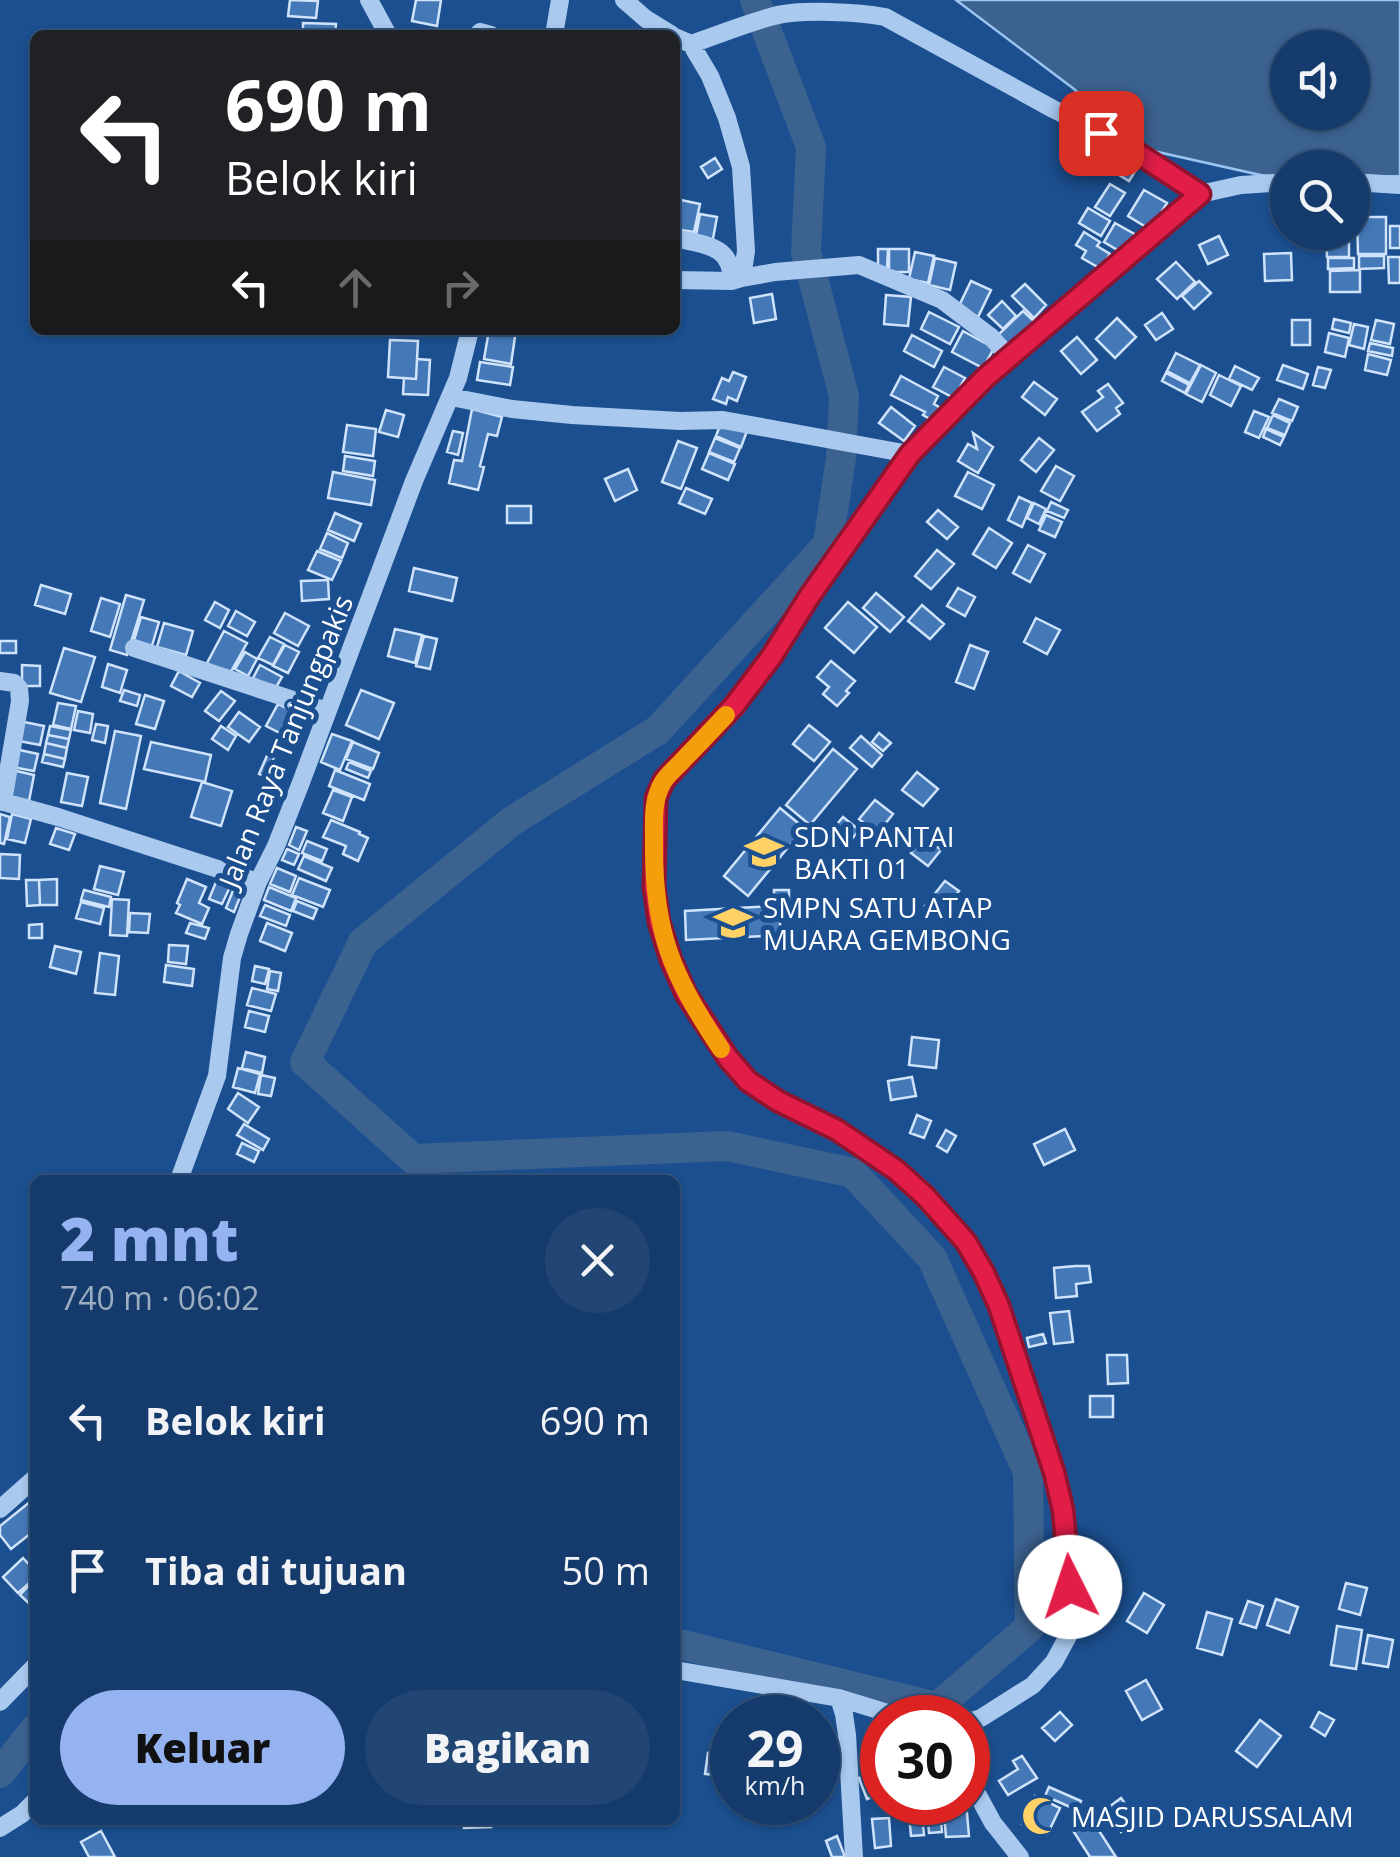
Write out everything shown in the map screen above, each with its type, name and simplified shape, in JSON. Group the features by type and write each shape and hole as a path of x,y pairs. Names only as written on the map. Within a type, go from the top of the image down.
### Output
{"street":[{"path":"369,0 385,30"},
{"path":"555,30 560,0"},
{"path":"624,0 664,30"},
{"path":"680,39 716,36 778,15 844,12 885,17 1125,145 1200,194"},
{"path":"680,40 717,92 742,167 746,251 737,279"},
{"path":"1370,183 1400,185"},
{"path":"990,1712 1033,1685 1054,1662 1068,1636 1071,1618 1063,1510 999,1306 966,1242 911,1183 837,1130 778,1101 748,1081 728,1058 686,994 659,922 654,887 656,798 664,780 734,706 772,656 910,454 1009,357 1200,194 1270,184"},
{"path":"680,239 718,249 737,279"},
{"path":"680,280 737,279 859,264 942,300 991,337 1009,357"},
{"name":"Jalan Raya Tanjungpakis","path":"181,1175 217,1076 232,958 258,882 276,846 414,481 451,396 469,335"},
{"path":"451,396 512,409 680,421 723,420 910,454"},
{"path":"134,648 327,711"},
{"path":"0,681 14,683 20,701 2,801 258,882"},
{"path":"0,1509 30,1482"},
{"path":"0,1702 30,1671"},
{"path":"680,1671 821,1695"},
{"path":"840,1701 847,1736 854,1857"},
{"path":"0,1828 30,1806"},
{"path":"990,1817 1020,1857"}],"water":[{"path":"956,0 1400,0 1400,176 1370,177 1370,150 1270,150 1270,177 1149,150 1121,133 1074,89"}],"building":[{"path":"290,0 318,1 316,18 288,16"},
{"path":"416,0 441,0 437,26 412,21"},
{"path":"303,23 336,24 335,30 303,30"},
{"path":"1113,156 1136,170 1129,181 1106,167"},
{"path":"715,158 722,169 708,178 701,167"},
{"path":"1110,184 1125,193 1110,216 1095,207"},
{"path":"1144,190 1167,203 1151,230 1128,216"},
{"path":"680,200 700,204 694,232 680,230"},
{"path":"1088,208 1110,221 1101,236 1079,223"},
{"path":"700,214 717,217 712,244 695,241"},
{"path":"1370,217 1386,217 1386,254 1358,254 1358,250 1370,250"},
{"path":"1115,223 1138,236 1126,255 1104,242"},
{"path":"1390,226 1400,226 1400,248 1390,248"},
{"path":"1084,232 1110,254 1101,269 1082,258 1086,251 1076,245"},
{"path":"1219,236 1228,255 1208,264 1199,245"},
{"path":"878,249 888,249 887,269 878,268"},
{"path":"889,249 909,249 909,272 889,272"},
{"path":"1327,250 1349,250 1349,257 1327,257"},
{"path":"915,252 934,256 928,283 909,279"},
{"path":"1291,253 1292,280 1265,281 1264,254"},
{"path":"1359,256 1384,256 1384,268 1359,269"},
{"path":"1388,257 1400,257 1400,283 1389,283"},
{"path":"935,258 956,263 950,290 929,285"},
{"path":"1328,258 1354,258 1354,268 1328,269"},
{"path":"1176,262 1195,282 1177,299 1157,279"},
{"path":"1360,270 1360,292 1330,292 1330,271"},
{"path":"971,281 991,290 978,317 958,308"},
{"path":"1199,281 1211,293 1194,309 1182,296"},
{"path":"1025,284 1046,305 1034,318 1012,296"},
{"path":"772,294 776,319 754,323 750,298"},
{"path":"886,295 911,297 908,326 884,324"},
{"path":"1002,301 1016,316 1003,329 988,315"},
{"path":"1023,311 1038,325 1013,350 998,335"},
{"path":"929,312 959,327 950,344 921,329"},
{"path":"1162,313 1173,329 1156,340 1145,325"},
{"path":"1117,318 1136,337 1115,358 1096,339"},
{"path":"1334,319 1351,323 1349,333 1332,329"},
{"path":"1292,320 1310,320 1310,345 1292,345"},
{"path":"1376,320 1394,324 1390,344 1371,340"},
{"path":"1354,324 1368,327 1364,349 1349,345"},
{"path":"963,331 994,348 983,368 952,352"},
{"path":"1329,333 1349,338 1345,357 1325,352"},
{"path":"488,335 515,335 511,364 484,359"},
{"path":"912,335 942,351 934,367 904,351"},
{"path":"1077,337 1097,360 1081,374 1061,351"},
{"path":"390,340 418,341 416,379 388,377"},
{"path":"1370,343 1393,348 1392,356 1368,351"},
{"path":"1176,353 1200,365 1190,383 1167,371"},
{"path":"1368,354 1391,360 1387,375 1365,370"},
{"path":"417,359 430,360 428,395 403,394 404,378 416,379"},
{"path":"480,362 513,367 510,385 477,380"},
{"path":"1201,365 1216,373 1202,402 1186,394"},
{"path":"1283,365 1308,374 1303,389 1277,380"},
{"path":"1235,366 1259,378 1252,390 1229,379"},
{"path":"944,367 965,378 954,398 933,387"},
{"path":"1318,367 1331,370 1325,388 1313,385"},
{"path":"733,372 746,377 737,401 728,397 726,404 713,399 722,378 729,381"},
{"path":"1166,373 1189,385 1185,393 1162,381"},
{"path":"1219,375 1241,386 1231,406 1210,395"},
{"path":"901,376 938,396 934,404 944,410 937,423 923,415 925,412 891,395"},
{"path":"1034,382 1057,399 1045,415 1022,397"},
{"path":"1108,384 1123,403 1116,408 1120,414 1097,431 1082,412 1103,397 1098,391"},
{"path":"1279,399 1298,407 1292,421 1272,413"},
{"path":"891,407 915,426 904,441 879,423"},
{"path":"472,409 502,417 497,436 488,434 478,490 449,483 454,460 462,461"},
{"path":"386,410 404,415 398,437 379,432"},
{"path":"1254,411 1269,417 1259,438 1245,432"},
{"path":"1273,415 1290,423 1285,435 1267,428"},
{"path":"722,420 747,431 741,447 716,436"},
{"path":"347,425 376,429 373,456 343,452"},
{"path":"1266,429 1284,437 1280,445 1263,437"},
{"path":"453,431 463,433 458,455 447,452"},
{"path":"973,433 993,447 978,473 958,461 968,444 977,449"},
{"path":"715,438 740,448 734,462 709,452"},
{"path":"1039,438 1054,450 1036,472 1021,460"},
{"path":"678,441 697,448 681,489 662,482"},
{"path":"709,453 735,464 728,480 702,469"},
{"path":"345,456 375,461 373,476 343,471"},
{"path":"1056,466 1074,476 1060,501 1041,491"},
{"path":"628,469 637,490 615,501 605,479"},
{"path":"333,472 375,480 371,505 328,498"},
{"path":"968,472 994,485 982,509 955,496"},
{"path":"686,488 712,499 705,514 679,503"},
{"path":"1019,497 1032,503 1022,527 1008,520"},
{"path":"1051,502 1068,510 1064,518 1047,511"},
{"path":"1034,503 1046,509 1039,524 1027,518"},
{"path":"507,506 531,506 531,523 507,523"},
{"path":"938,510 958,527 947,539 927,522"},
{"path":"335,513 361,524 354,541 328,530"},
{"path":"1046,515 1062,522 1055,537 1039,530"},
{"path":"989,528 1012,543 996,568 973,554"},
{"path":"327,533 348,543 342,558 320,549"},
{"path":"1028,545 1045,554 1030,582 1013,573"},
{"path":"937,550 954,564 931,589 915,576"},
{"path":"317,551 341,561 332,580 308,570"},
{"path":"414,568 457,578 452,601 409,591"},
{"path":"328,580 329,599 302,601 301,581"},
{"path":"41,585 71,594 65,614 35,605"},
{"path":"958,588 975,597 965,616 947,606"},
{"path":"876,593 904,617 890,632 863,608"},
{"path":"126,595 144,600 127,655 110,650"},
{"path":"101,598 120,604 110,637 91,631"},
{"path":"215,602 229,610 220,628 205,620"},
{"path":"848,602 877,627 854,653 825,628"},
{"path":"922,605 944,624 930,639 908,621"},
{"path":"236,611 255,622 247,636 228,626"},
{"path":"285,613 309,626 298,646 274,633"},
{"path":"141,617 159,622 151,649 133,644"},
{"path":"1036,618 1060,630 1047,654 1024,642"},
{"path":"164,623 193,631 186,655 157,647"},
{"path":"395,629 422,635 415,663 388,656"},
{"path":"224,631 247,643 229,675 207,663"},
{"path":"424,636 437,639 430,669 416,666"},
{"path":"270,637 284,644 273,665 258,658"},
{"path":"0,641 16,641 16,653 0,653"},
{"path":"285,645 299,652 288,673 273,666"},
{"path":"970,645 988,652 974,689 956,682"},
{"path":"64,648 95,657 81,702 50,693"},
{"path":"245,652 257,659 248,676 235,669"},
{"path":"831,661 855,681 837,706 823,694 829,687 817,677"},
{"path":"108,664 127,670 120,693 102,687"},
{"path":"22,665 40,666 40,686 22,686"},
{"path":"260,665 282,677 275,689 253,678"},
{"path":"179,671 200,683 192,697 171,686"},
{"path":"124,690 140,695 137,706 120,701"},
{"path":"361,690 394,703 379,739 346,725"},
{"path":"221,691 235,701 219,721 205,711"},
{"path":"145,695 164,701 155,729 136,724"},
{"path":"58,703 76,706 71,729 53,725"},
{"path":"278,704 304,717 292,739 266,726"},
{"path":"78,711 93,714 90,733 74,730"},
{"path":"239,712 260,727 249,742 228,727"},
{"path":"24,722 44,726 40,745 19,741"},
{"path":"96,724 108,726 105,743 92,740"},
{"path":"809,725 830,742 814,761 793,744"},
{"path":"50,726 71,730 69,739 48,735"},
{"path":"221,726 236,736 228,750 212,739"},
{"path":"115,731 141,736 126,809 100,803"},
{"path":"879,733 891,743 883,751 872,742"},
{"path":"332,734 352,741 340,770 321,762"},
{"path":"48,735 69,739 67,748 46,743"},
{"path":"861,736 882,755 872,767 850,748"},
{"path":"151,742 211,755 205,782 144,769"},
{"path":"353,742 379,753 373,769 346,759"},
{"path":"46,743 67,748 65,759 44,754"},
{"path":"15,749 38,754 34,771 12,767"},
{"path":"270,749 276,752 271,765 282,770 276,782 259,774"},
{"name":"SDN PANTAI BAKTI 01","path":"833,749 857,769 810,825 786,805"},
{"path":"44,754 65,759 63,767 42,762"},
{"path":"349,762 371,771 368,778 346,769"},
{"path":"12,770 34,775 29,801 6,796"},
{"path":"335,770 370,784 364,800 329,786"},
{"path":"917,772 938,789 923,806 902,790"},
{"path":"67,773 88,777 82,806 61,802"},
{"path":"202,782 232,791 221,826 191,817"},
{"path":"333,790 352,797 343,821 323,813"},
{"path":"875,800 893,814 877,834 859,819"},
{"name":"SDN PANTAI BAKTI 01","path":"780,808 804,828 748,896 724,876"},
{"path":"0,814 10,817 4,844 0,843"},
{"path":"12,814 31,819 25,843 7,839"},
{"path":"843,817 859,830 848,844 831,831"},
{"path":"331,820 368,838 358,861 343,854 346,846 323,837"},
{"path":"296,827 307,831 299,850 289,845"},
{"path":"56,828 75,834 69,850 50,844"},
{"path":"925,836 941,850 928,866 911,853"},
{"path":"307,841 327,849 322,861 302,853"},
{"path":"287,849 299,854 294,865 282,860"},
{"path":"0,854 20,855 19,879 0,878"},
{"path":"304,856 332,868 326,881 298,869"},
{"path":"100,866 124,872 118,895 94,889"},
{"path":"277,868 296,876 290,892 270,884"},
{"path":"299,878 330,890 323,907 292,895"},
{"path":"57,879 57,905 40,905 39,880"},
{"path":"187,879 206,887 199,903 209,908 202,924 176,913"},
{"path":"26,880 39,880 40,905 27,906"},
{"path":"945,881 959,891 938,917 925,906"},
{"path":"216,882 230,887 222,904 209,899"},
{"path":"269,887 296,898 291,911 264,900"},
{"path":"234,888 242,892 234,912 226,908"},
{"path":"84,890 111,897 109,907 81,900"},
{"name":"SMPN SATU ATAP MUARA GEMBONG","path":"774,890 789,890 789,912 779,911 781,935 686,940 685,911 774,906"},
{"path":"112,899 129,900 127,936 110,935"},
{"path":"297,901 317,909 313,919 293,911"},
{"path":"81,902 104,908 100,924 76,918"},
{"path":"265,905 290,915 286,926 260,916"},
{"path":"130,913 150,914 148,933 129,932"},
{"path":"190,923 209,928 205,939 186,933"},
{"path":"267,923 292,933 285,951 260,941"},
{"path":"42,924 42,938 29,938 29,925"},
{"path":"169,945 188,946 186,964 168,962"},
{"path":"55,946 81,952 76,974 50,967"},
{"path":"100,953 119,956 115,995 95,993"},
{"path":"166,965 194,969 192,986 164,982"},
{"path":"255,966 269,969 265,984 252,981"},
{"path":"270,971 281,973 278,991 267,989"},
{"path":"252,988 276,994 271,1011 247,1005"},
{"path":"249,1011 269,1016 265,1032 245,1027"},
{"path":"912,1037 939,1040 936,1068 909,1065"},
{"path":"246,1052 265,1057 262,1073 242,1068"},
{"path":"238,1068 260,1074 255,1093 233,1087"},
{"path":"261,1075 275,1078 271,1096 258,1094"},
{"path":"912,1077 916,1096 891,1100 888,1081"},
{"path":"238,1093 259,1107 248,1123 228,1109"},
{"path":"917,1115 931,1121 924,1138 910,1133"},
{"path":"244,1124 269,1139 263,1150 237,1135"},
{"path":"1065,1129 1075,1150 1044,1165 1034,1144"},
{"path":"946,1130 956,1136 947,1152 937,1146"},
{"path":"242,1143 259,1151 254,1162 237,1154"},
{"path":"1089,1266 1091,1282 1076,1284 1077,1296 1056,1298 1054,1268"},
{"path":"1069,1311 1073,1342 1054,1344 1050,1313"},
{"path":"1043,1334 1046,1343 1029,1347 1027,1338"},
{"path":"1107,1355 1127,1355 1128,1383 1108,1384"},
{"path":"1090,1396 1113,1396 1113,1417 1090,1417"},
{"path":"30,1502 30,1534 11,1549 0,1535 0,1526"},
{"path":"23,1558 30,1566 30,1582 18,1593 3,1577"},
{"path":"1346,1583 1367,1588 1360,1615 1339,1609"},
{"path":"30,1584 30,1604 20,1595"},
{"path":"1144,1593 1164,1605 1147,1633 1127,1621"},
{"path":"1276,1599 1298,1607 1289,1633 1267,1625"},
{"path":"1248,1601 1263,1606 1256,1628 1240,1623"},
{"path":"1207,1612 1232,1619 1222,1655 1197,1648"},
{"path":"1337,1626 1362,1630 1356,1669 1331,1665"},
{"path":"1368,1635 1393,1640 1388,1667 1363,1663"},
{"path":"1146,1680 1162,1709 1142,1720 1126,1691"},
{"path":"1060,1712 1072,1725 1055,1741 1042,1728"},
{"path":"1319,1712 1334,1720 1325,1736 1311,1727"},
{"path":"1260,1720 1281,1736 1257,1767 1236,1751"},
{"path":"708,1753 710,1753 710,1775 705,1774"},
{"path":"1022,1756 1037,1778 1008,1795 999,1781 1018,1769 1013,1761"},
{"path":"1049,1787 1081,1801 1077,1810 1045,1796"},
{"name":"MASJID DARUSSALAM","path":"1035,1796 1060,1808 1047,1835 1022,1824"},
{"path":"1121,1798 1129,1809 1135,1804 1149,1820 1138,1829 1133,1823 1121,1832 1105,1810"},
{"path":"1090,1817 1116,1857 1090,1857 1072,1829"},
{"path":"464,1825 491,1827 464,1828"},
{"path":"873,1825 890,1825 891,1846 875,1848"},
{"path":"910,1825 923,1825 924,1835 911,1836"},
{"path":"928,1825 941,1825 942,1832 929,1833"},
{"path":"945,1825 968,1825 969,1836 946,1837"},
{"path":"101,1831 115,1857 89,1857 81,1842"},
{"path":"837,1836 845,1857 832,1857 826,1841"}],"waterway":[{"path":"680,1644 937,1707 1030,1627 1028,1472 932,1258 853,1173 727,1146 413,1159 305,1062 363,942 512,821 658,730 828,544 841,458 844,396 806,252 811,147 755,0"},
{"path":"0,1773 30,1735"}],"slow traffic":[{"path":"721,1049 686,994 659,922 654,887 654,813 664,780 726,715"}],"place":[{"name":"SDN PANTAI BAKTI 01","path":"764,852"},
{"name":"SMPN SATU ATAP MUARA GEMBONG","path":"733,923"},
{"name":"MASJID DARUSSALAM","path":"1041,1816"}],"route":[{"path":"1070,1587 1063,1510 1054,1472 999,1306 984,1273 966,1242 896,1170 837,1130 778,1101 748,1081 728,1058 686,994 659,922 654,887 654,813 664,780 734,706 772,656 910,454 986,377 1200,194 1101,133"}]}
